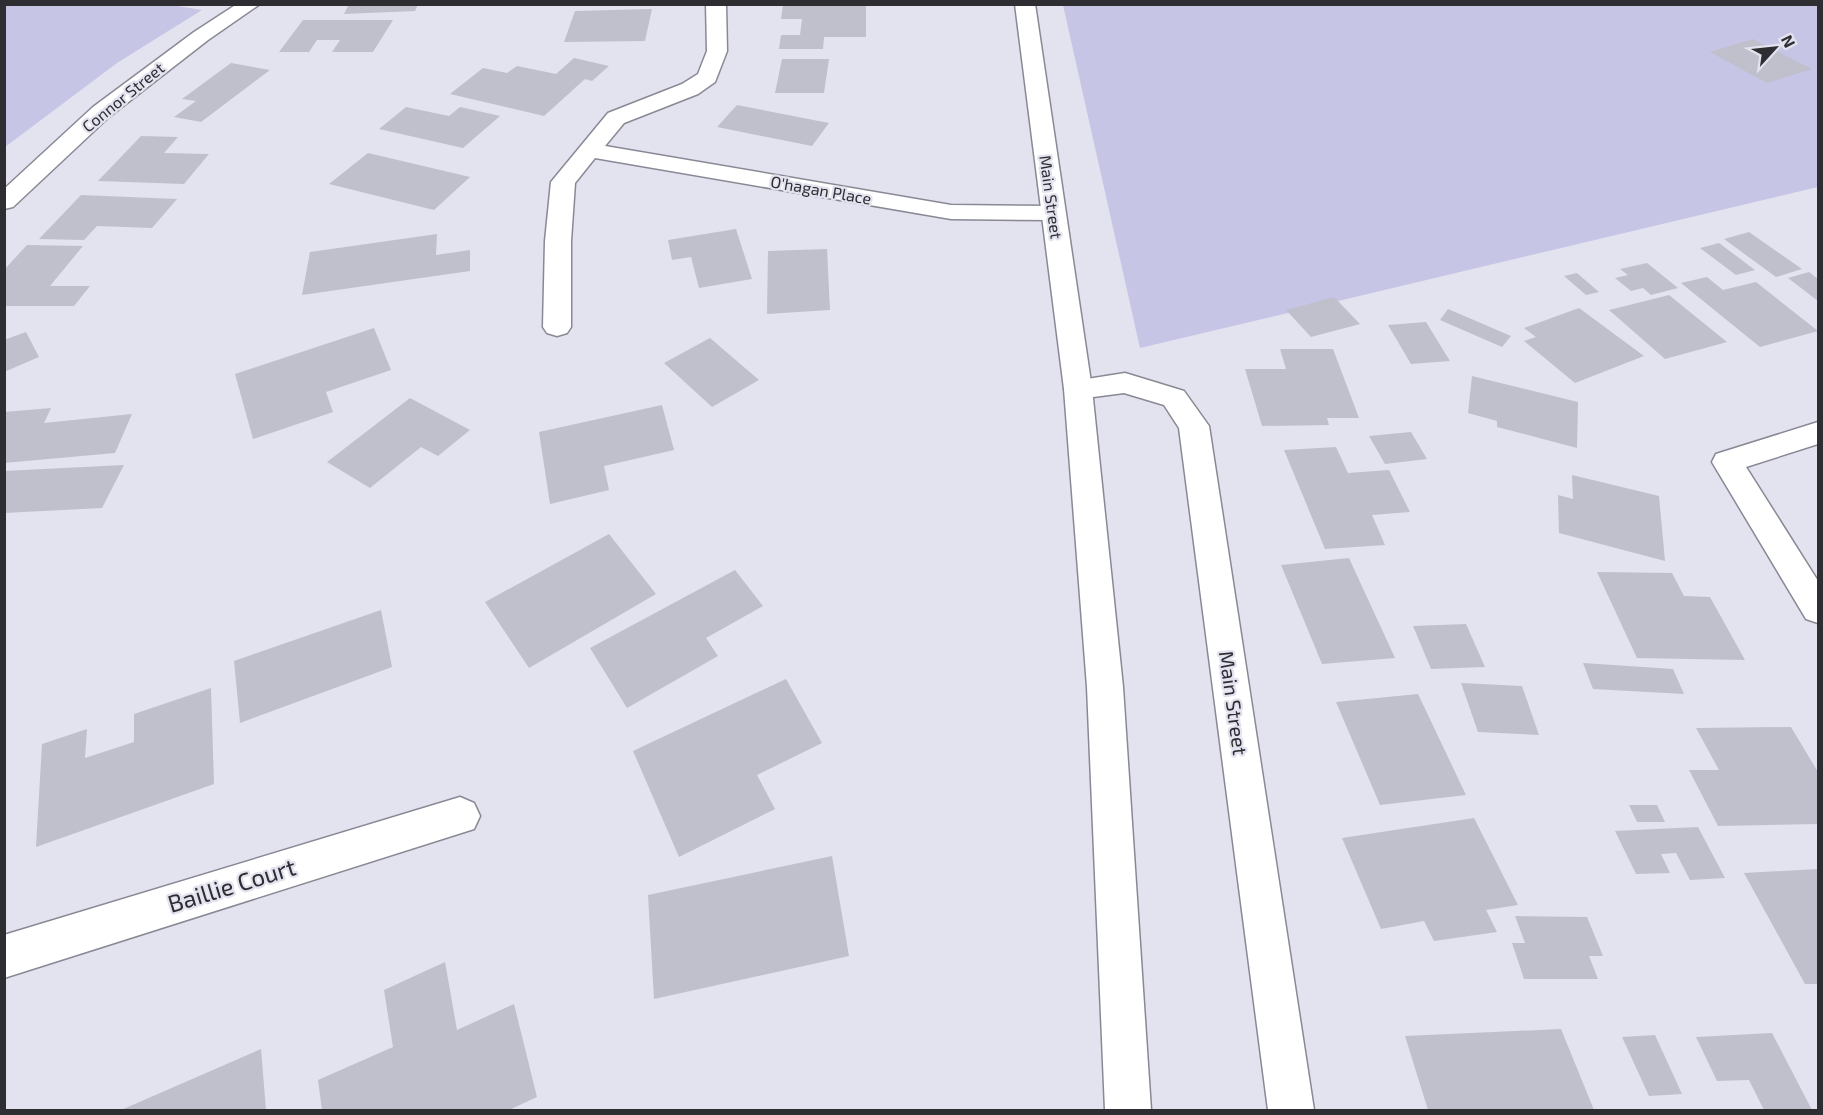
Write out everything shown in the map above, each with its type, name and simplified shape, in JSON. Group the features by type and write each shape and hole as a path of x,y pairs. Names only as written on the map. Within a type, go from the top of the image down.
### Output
{"street":[{"name":"Connor Street","path":"4,202 101,112 201,36 251,4"},
{"path":"557,327 558,241 563,182 616,118 690,89 707,77 717,51 716,4"},
{"name":"Main Street","path":"1025,4 1078,389 1105,687 1128,1110"},
{"name":"O'hagan Place","path":"591,150 951,212 1053,213"},
{"name":"Main Street","path":"1078,389 1125,383 1174,398 1194,426 1291,1110"},
{"path":"1818,433 1727,462 1818,609"},
{"name":"Baillie Court","path":"4,957 460,816"}],"shaded area":[{"path":"165,4 202,10 117,63 5,147 5,5"},
{"path":"1063,5 1818,5 1818,187 1140,348"}],"building":[{"path":"349,4 418,4 415,11 344,14"},
{"path":"783,5 866,5 866,37 824,37 823,49 779,49 781,35 800,35 802,19 781,19"},
{"path":"652,9 645,41 564,42 575,11"},
{"path":"303,20 393,20 373,52 332,52 340,40 317,40 309,52 279,52"},
{"path":"1753,39 1812,69 1767,83 1710,52"},
{"path":"574,58 609,66 592,81 585,79 544,116 450,94 483,68 507,73 517,66 556,74"},
{"path":"782,59 829,59 824,93 775,93"},
{"path":"231,63 270,70 201,122 174,117 196,101 182,99"},
{"path":"737,105 829,123 812,146 717,127"},
{"path":"406,107 449,116 460,107 500,116 463,148 379,129"},
{"path":"141,136 178,137 164,153 209,154 184,184 98,181"},
{"path":"368,153 470,177 434,210 329,184"},
{"path":"81,195 177,199 152,228 97,226 84,240 39,239"},
{"path":"736,229 752,279 699,288 691,257 672,260 668,240"},
{"path":"1749,232 1802,269 1776,277 1724,239"},
{"path":"437,234 436,255 470,250 470,271 302,295 310,252"},
{"path":"1719,243 1755,270 1736,275 1700,248"},
{"path":"27,245 83,246 50,286 90,286 74,306 4,306 4,270"},
{"path":"827,249 830,310 767,314 768,251"},
{"path":"1647,263 1678,288 1651,295 1643,288 1631,291 1615,278 1628,275 1620,269"},
{"path":"1809,272 1818,279 1818,301 1788,278"},
{"path":"1577,273 1599,292 1586,295 1564,276"},
{"path":"1707,277 1723,290 1756,282 1818,331 1760,347 1681,283"},
{"path":"1669,295 1727,342 1665,359 1609,310"},
{"path":"1334,297 1360,324 1311,337 1286,310"},
{"path":"1579,308 1644,356 1575,383 1524,341 1536,337 1524,328"},
{"path":"1448,309 1511,336 1502,347 1440,320"},
{"path":"1426,322 1450,361 1411,364 1388,325"},
{"path":"374,328 391,370 326,392 333,412 253,439 235,374"},
{"path":"26,332 39,357 4,372 4,340"},
{"path":"710,338 759,380 712,407 664,363"},
{"path":"1280,349 1333,349 1359,418 1327,418 1329,425 1262,426 1245,369 1286,369"},
{"path":"1472,376 1578,402 1577,448 1497,427 1497,421 1468,413"},
{"path":"410,398 470,430 438,456 421,447 370,488 327,462"},
{"path":"662,405 674,450 604,466 609,490 550,504 539,432"},
{"path":"51,408 44,423 132,414 115,453 4,463 4,412"},
{"path":"1411,432 1427,459 1385,464 1369,436"},
{"path":"1336,447 1348,473 1389,470 1410,512 1372,515 1385,545 1325,549 1284,450"},
{"path":"124,465 102,508 4,513 4,471"},
{"path":"1572,475 1659,496 1665,561 1559,533 1558,495 1573,499"},
{"path":"609,534 656,594 529,668 485,602"},
{"path":"1349,558 1395,658 1322,664 1281,565"},
{"path":"735,570 763,606 706,638 718,656 627,708 590,648"},
{"path":"1597,572 1672,573 1684,596 1710,597 1745,660 1637,658"},
{"path":"381,610 392,667 240,723 234,661"},
{"path":"1466,624 1485,667 1431,669 1413,626"},
{"path":"1583,663 1673,669 1684,694 1593,689"},
{"path":"786,679 822,743 757,775 775,809 679,857 633,751"},
{"path":"1461,683 1522,686 1539,735 1478,732"},
{"path":"211,688 214,784 36,847 42,744 87,729 85,758 134,742 134,714"},
{"path":"1418,694 1466,795 1380,805 1336,702"},
{"path":"1791,727 1818,772 1818,824 1718,826 1689,770 1719,770 1696,728"},
{"path":"1629,805 1657,805 1665,822 1637,822"},
{"path":"1474,818 1518,905 1486,910 1497,932 1434,941 1424,921 1381,929 1342,838"},
{"path":"1698,827 1725,878 1690,880 1676,853 1661,854 1670,873 1636,874 1615,831"},
{"path":"832,856 849,956 654,999 648,895"},
{"path":"1818,869 1818,984 1805,984 1744,873"},
{"path":"1515,916 1587,917 1603,956 1589,956 1598,979 1524,979 1512,943 1525,943"},
{"path":"445,962 457,1030 514,1004 537,1097 509,1110 322,1110 318,1080 393,1047 384,990"},
{"path":"1561,1029 1594,1110 1428,1110 1405,1036"},
{"path":"1772,1033 1812,1110 1764,1110 1749,1080 1717,1081 1696,1037"},
{"path":"1655,1035 1682,1094 1649,1096 1622,1037"},
{"path":"261,1049 266,1110 121,1110"}]}
